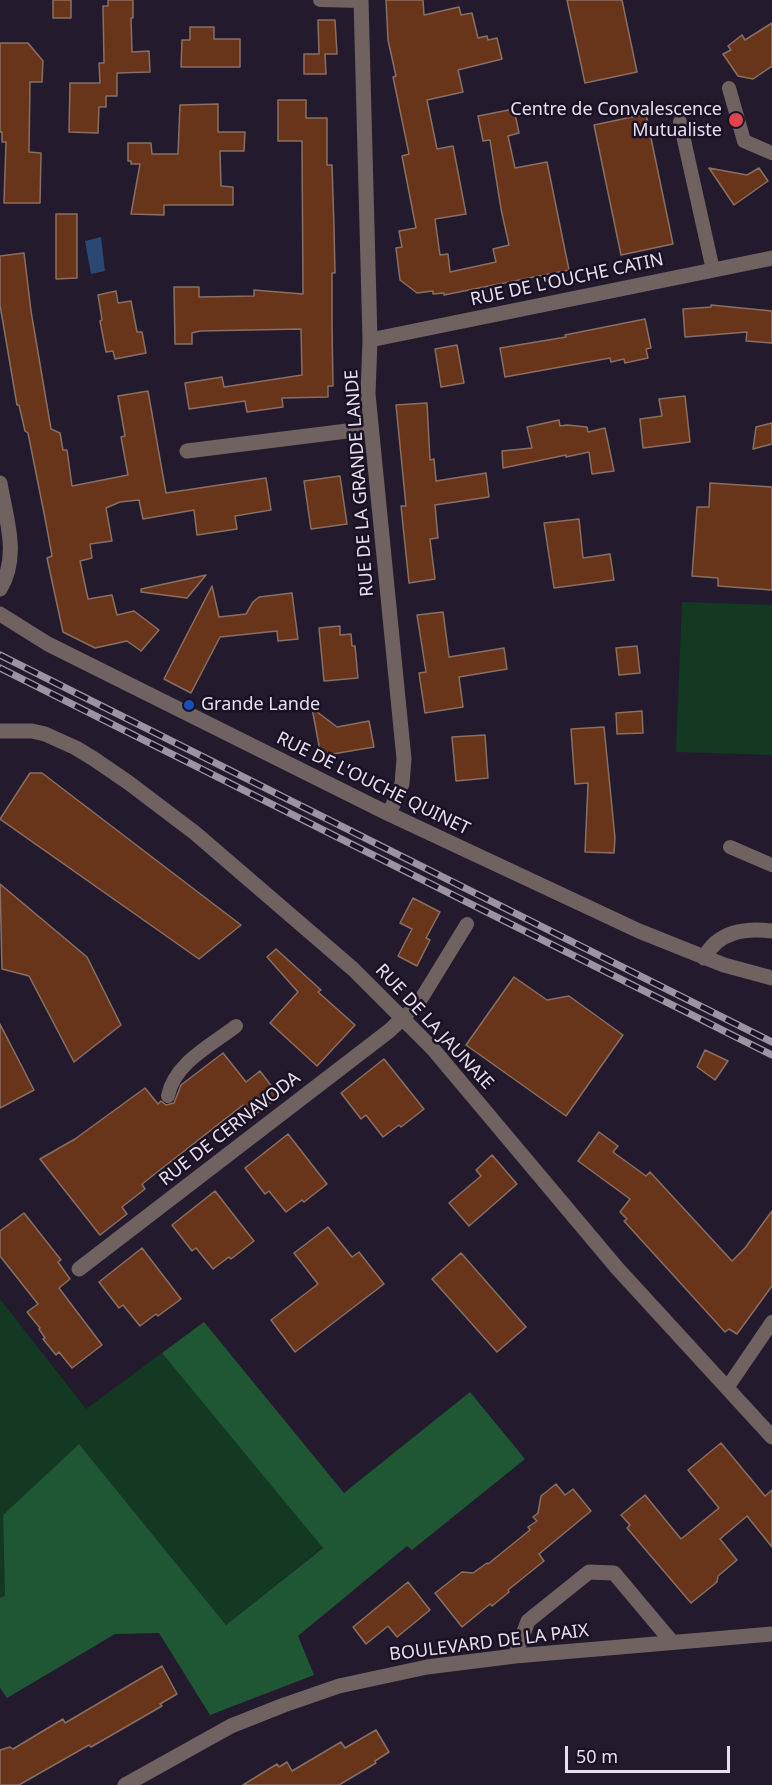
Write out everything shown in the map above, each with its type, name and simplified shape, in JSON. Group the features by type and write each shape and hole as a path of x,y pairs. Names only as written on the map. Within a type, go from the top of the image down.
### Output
{"street":[{"name":"RUE DE LA GRANDE LANDE","path":"361,0 370,340 368,394 404,759 402,784 389,814"},
{"name":"RUE DE L'OUCHE CATIN","path":"370,340 772,258"},
{"path":"187,451 372,428"},
{"path":"0,483 12,554 8,577 0,589"},
{"name":"RUE DE L'OUCHE QUINET","path":"0,614 48,644 389,814 639,931 705,958 772,978"},
{"name":"RUE DE LA JAUNAIE","path":"0,731 32,731 57,738 129,783 195,833 353,969 432,1049 617,1268 772,1437"},
{"path":"705,958 709,948 732,933 749,930 772,931"},
{"name":"RUE DE CERNAVODA","path":"79,1269 403,1018"},
{"path":"515,1656 528,1621 589,1572 614,1573 672,1642"},
{"name":"BOULEVARD DE LA PAIX","path":"125,1785 231,1726 339,1686 427,1667 515,1656 772,1634"}],"lane":[{"name":"RUE DE LA GRANDE LANDE","path":"320,0 361,0"},
{"path":"729,88 744,141 772,153"},
{"path":"680,123 713,270"},
{"path":"730,847 772,865"},
{"path":"403,1018 418,1004 467,924"},
{"path":"168,1096 176,1074 236,1026"},
{"path":"727,1388 772,1322"}],"green space":[{"path":"682,602 772,605 772,755 676,752"},
{"path":"0,1299 86,1409 162,1353 323,1547 226,1625 79,1444 3,1515 5,1597 0,1598"},
{"path":"204,1322 344,1493 470,1392 525,1459 412,1550 407,1546 298,1636 314,1675 210,1715 159,1633 115,1634 7,1698 0,1688 0,1598 5,1596 3,1515 79,1444 226,1625 323,1548 162,1353"}],"water":[{"path":"101,237 105,271 91,274 85,241"}],"building":[{"path":"53,0 71,0 71,18 53,18"},
{"path":"108,0 133,0 132,52 149,51 150,72 117,73 117,96 106,96 106,107 99,107 98,133 69,132 70,83 100,83 99,63 104,63 103,6 108,6"},
{"path":"386,0 423,0 424,15 459,7 461,15 472,13 478,38 487,36 488,40 497,38 502,59 458,70 463,92 427,100 437,149 453,146 466,214 435,219 440,255 448,254 450,272 496,262 493,249 509,245 490,140 483,141 478,116 514,109 519,133 508,136 515,168 547,162 569,270 444,295 444,293 433,294 433,291 417,293 400,280 396,248 402,247 399,231 416,228 402,156 409,154 393,77 396,76 388,40"},
{"path":"567,0 622,0 637,72 585,83"},
{"path":"318,20 335,20 337,54 325,54 326,74 304,74 304,54 319,54"},
{"path":"772,23 772,66 753,79 738,76 723,54 731,50 728,46 742,35 745,40"},
{"path":"190,27 214,27 214,39 240,39 240,67 181,67 182,40 190,40"},
{"path":"0,43 28,43 43,61 42,82 30,82 29,152 41,153 40,203 4,203 6,142 2,142 2,132 0,132"},
{"path":"278,100 306,100 306,118 327,118 327,165 332,165 334,227 333,386 328,386 328,397 282,398 283,407 247,412 245,401 189,409 185,383 222,377 224,387 302,375 301,329 200,331 192,333 192,344 175,344 174,287 199,287 199,297 254,296 254,290 303,294 302,141 278,141"},
{"path":"218,104 218,132 245,132 244,151 220,151 221,186 233,187 233,205 164,205 164,215 131,214 140,164 131,164 131,161 128,161 128,143 151,143 152,154 178,154 180,105"},
{"path":"646,114 673,244 621,255 594,125"},
{"path":"709,168 747,175 759,168 768,181 734,205"},
{"path":"56,214 77,214 77,278 56,279"},
{"path":"24,253 31,311 51,429 60,433 63,450 67,450 72,486 128,475 121,437 125,436 118,396 148,391 166,493 266,478 271,510 235,516 237,529 197,535 194,510 143,519 139,500 120,502 106,508 112,541 90,544 92,558 80,561 88,599 112,595 117,615 134,611 159,630 141,651 127,641 95,648 63,632 47,558 52,556 45,518 28,433 25,431 19,405 17,405 0,305 0,256"},
{"path":"116,291 118,303 131,301 137,332 142,332 146,353 115,359 113,351 106,352 98,295"},
{"path":"711,305 772,311 772,343 746,341 747,332 685,337 683,309 711,307"},
{"path":"645,319 651,348 646,349 648,358 625,363 624,359 611,362 610,358 505,377 500,348 566,337 565,335"},
{"path":"457,345 464,383 441,387 435,349"},
{"path":"685,396 690,442 643,448 640,419 662,416 659,399"},
{"path":"427,403 430,460 434,459 436,481 486,473 489,497 435,505 438,538 430,539 435,579 409,583 401,506 406,506 396,405"},
{"path":"559,420 560,426 587,427 588,432 605,428 614,471 592,474 589,452 503,468 502,451 532,448 527,427"},
{"path":"772,423 772,444 753,449 756,427"},
{"path":"340,476 347,524 311,529 304,481"},
{"path":"710,483 772,487 772,590 718,586 718,578 692,576 697,507 709,507"},
{"path":"579,519 583,558 610,554 614,580 554,588 544,523"},
{"path":"206,575 187,598 141,592 141,589"},
{"path":"212,586 219,617 246,614 259,597 292,593 298,639 278,641 277,631 220,637 191,693 164,679"},
{"path":"443,612 449,657 504,648 507,669 459,677 463,707 425,713 419,673 426,672 417,615"},
{"path":"340,626 340,635 351,634 352,646 355,646 358,678 324,681 319,628"},
{"path":"637,646 640,673 619,675 616,648"},
{"path":"312,708 337,727 369,721 374,747 321,756"},
{"path":"642,711 643,733 617,734 616,713"},
{"path":"604,727 615,838 614,853 585,852 588,783 575,784 571,729"},
{"path":"485,735 488,778 456,781 452,737"},
{"path":"30,773 42,773 241,925 199,959 0,819"},
{"path":"0,884 87,957 121,1025 74,1062 29,976 2,969"},
{"path":"413,898 440,912 426,938 430,940 417,966 398,956 412,929 400,923"},
{"path":"276,949 321,990 318,992 355,1025 317,1066 270,1023 298,992 267,957"},
{"path":"514,977 547,1000 569,996 623,1035 566,1116 466,1045"},
{"path":"0,1024 34,1090 0,1108"},
{"path":"705,1050 728,1061 715,1080 697,1067"},
{"path":"223,1053 246,1082 260,1071 279,1096 252,1117 243,1105 142,1184 145,1189 122,1207 127,1214 100,1235 40,1159 75,1139 145,1088 158,1104 161,1101 166,1105 174,1103 181,1085"},
{"path":"384,1059 424,1109 401,1127 399,1125 383,1137 366,1115 361,1119 341,1093"},
{"path":"599,1132 618,1146 613,1152 646,1176 650,1172 732,1261 745,1248 772,1211 772,1286 737,1334 729,1329 725,1332 624,1221 627,1219 620,1212 630,1199 578,1161"},
{"path":"288,1134 327,1184 304,1202 302,1200 286,1212 269,1191 265,1194 245,1168"},
{"path":"492,1155 517,1184 469,1226 449,1203 481,1176 476,1170"},
{"path":"215,1191 254,1241 231,1259 229,1257 213,1269 196,1248 192,1251 172,1225"},
{"path":"24,1213 61,1260 58,1262 70,1279 59,1288 102,1345 72,1368 59,1352 56,1355 43,1339 45,1338 40,1328 27,1312 38,1304 0,1256 0,1231"},
{"path":"328,1227 352,1257 359,1252 384,1284 295,1352 271,1320 318,1284 294,1253"},
{"path":"142,1248 181,1299 140,1326 123,1305 119,1308 99,1282"},
{"path":"461,1253 526,1327 497,1352 432,1279"},
{"path":"721,1443 765,1496 772,1490 772,1547 747,1516 720,1539 737,1560 718,1576 717,1582 691,1603 627,1528 630,1525 621,1515 645,1495 681,1539 719,1508 688,1470"},
{"path":"556,1484 565,1495 573,1489 591,1511 539,1554 544,1561 492,1606 490,1604 462,1627 435,1593 462,1572 473,1573 488,1564 530,1530 528,1527 537,1521 533,1517 538,1513 541,1496"},
{"path":"408,1582 430,1610 397,1637 388,1626 366,1644 353,1627"},
{"path":"162,1666 177,1694 160,1704 162,1706 19,1785 0,1785 0,1750 10,1747 13,1749 63,1719 65,1723"},
{"path":"376,1730 389,1752 375,1761 376,1763 339,1785 243,1785 277,1764 279,1767 287,1762 292,1771 341,1742 345,1748"}],"railway":[{"path":"0,655 772,1042"},
{"path":"0,668 772,1055"}],"place":[{"name":"Centre de Convalescence Mutualiste","path":"736,120"},
{"name":"Grande Lande","path":"189,705"}]}
